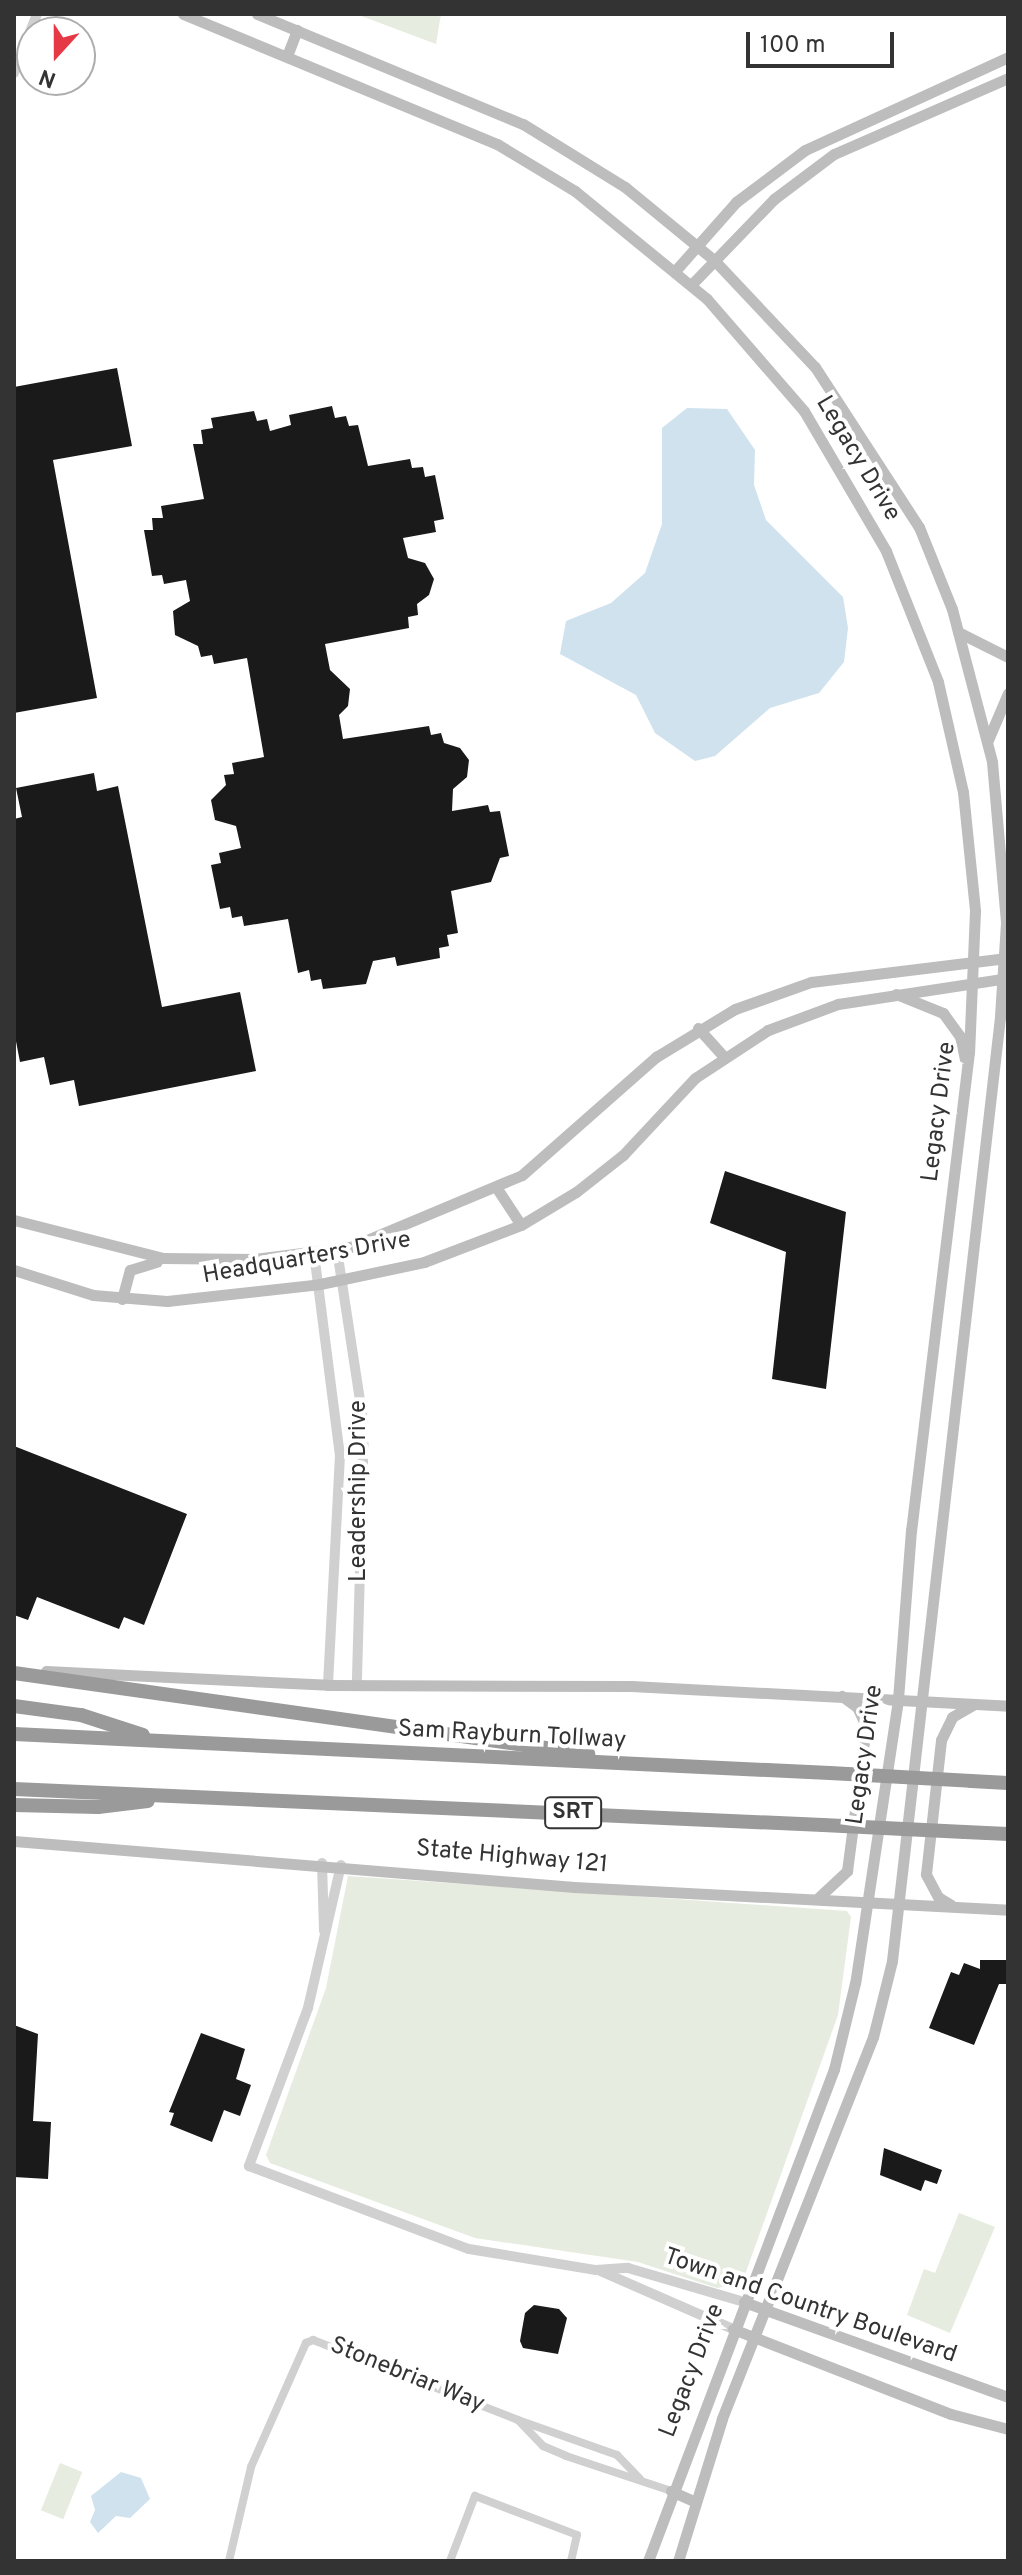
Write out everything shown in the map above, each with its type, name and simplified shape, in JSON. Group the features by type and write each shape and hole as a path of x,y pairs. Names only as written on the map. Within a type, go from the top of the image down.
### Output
{"highway":[{"path":"14,1671 482,1735 644,1764"},
{"path":"14,1706 81,1715 162,1741"},
{"name":"Sam Rayburn Tollway","path":"14,1734 1008,1783"},
{"name":"SRT","path":"14,1789 1008,1834"},
{"path":"14,1805 98,1807 188,1795"}],"main road":[{"name":"Legacy Drive","path":"183,14 497,144 575,191 691,285 804,411 901,585 938,682 963,792 975,897 967,1069 911,1530 898,1700 855,1983 834,2069 671,2491 648,2561"},
{"name":"Legacy Drive","path":"257,14 523,124 625,187 714,260 795,342 870,444 919,527 958,632 988,740 1006,893 1004,1012 900,1903 873,2037 693,2501 678,2561"},
{"path":"287,56 297,30"},
{"path":"675,271 736,202 805,150 1008,57"},
{"path":"969,73 978,90"},
{"path":"691,285 774,199 834,154 1008,78"},
{"path":"958,632 1008,657"},
{"path":"988,740 1008,693"},
{"name":"Headquarters Drive","path":"14,1220 123,1252 210,1260 337,1250 496,1187 537,1164 656,1057 698,1028 811,982 1006,958"},
{"name":"Headquarters Drive","path":"14,1270 122,1299 193,1300 320,1284 424,1262 521,1225 605,1170 695,1078 725,1058 812,1011 892,993 1005,978"},
{"path":"892,993 943,1013 960,1036 967,1069"},
{"path":"698,1028 725,1058"},
{"path":"496,1187 521,1225"},
{"path":"122,1299 130,1270 145,1263 210,1260"},
{"path":"14,1671 328,1685 631,1686 1008,1706"},
{"path":"818,1898 843,1880 849,1861 866,1726 857,1707 842,1696"},
{"path":"953,1906 938,1897 926,1874 941,1740 952,1717 973,1704"},
{"name":"State Highway 121","path":"14,1841 322,1863 574,1887 867,1900 1008,1910"},
{"name":"Town and Country Boulevard","path":"744,2302 1008,2397"},
{"name":"Town and Country Boulevard","path":"733,2329 951,2414 1008,2429"},
{"path":"671,2491 693,2501"}],"street":[{"path":"14,73 37,14"},
{"name":"Leadership Drive","path":"337,1250 364,1427 357,1685"},
{"name":"Leadership Drive","path":"314,1253 340,1455 328,1685"},
{"path":"322,1863 324,1931"},
{"path":"324,1931 335,1910 341,1865"},
{"name":"Town and Country Boulevard","path":"324,1931 308,2008 249,2166 430,2238 596,2270 656,2274 744,2302"},
{"name":"Town and Country Boulevard","path":"596,2270 733,2329"},
{"name":"Stonebriar Way","path":"229,2561 251,2467 306,2343 322,2342 518,2420 543,2446 671,2491"},
{"path":"518,2420 617,2455 640,2479"},
{"path":"587,2464 595,2447"},
{"path":"450,2561 475,2496 577,2535 571,2561"}],"shaded area":[{"path":"356,14 441,14 436,44"},
{"path":"348,1876 847,1911 851,1917 838,2015 742,2283 717,2288 638,2262 475,2238 270,2163 266,2155 326,1988"},
{"path":"959,2213 995,2227 950,2333 907,2315 924,2269 935,2273"},
{"path":"60,2463 82,2472 63,2519 41,2510"}],"water":[{"path":"687,408 727,409 755,450 754,485 766,520 843,597 848,628 844,662 819,693 770,708 715,756 695,761 655,733 636,695 560,654 566,621 611,603 645,573 662,524 662,428"},
{"path":"121,2472 141,2478 150,2499 130,2518 116,2516 98,2533 90,2522 95,2510 91,2496"}],"building":[{"path":"117,368 132,446 53,460 97,698 14,713 14,387"},
{"path":"332,406 335,418 346,416 349,426 358,425 368,466 410,459 412,468 423,467 425,477 435,475 444,519 434,521 436,532 403,538 408,558 425,563 434,579 429,595 417,604 418,615 408,617 409,628 325,644 330,670 350,689 348,706 339,715 343,739 429,726 431,735 441,733 444,743 460,748 469,760 467,777 453,789 452,811 488,805 490,812 500,811 509,856 500,858 491,882 451,891 458,933 447,935 449,946 439,948 440,958 397,966 395,957 373,961 366,984 323,989 321,979 311,981 309,970 298,973 288,919 244,926 242,916 232,918 230,907 220,909 211,865 221,863 219,853 241,848 236,826 215,820 211,800 226,785 224,775 234,774 232,763 264,757 247,658 214,664 212,655 201,657 198,646 175,635 173,611 190,601 186,580 164,584 162,575 152,576 144,530 153,530 152,518 163,518 161,506 204,499 193,444 203,444 201,430 213,428 211,418 254,411 257,421 267,419 270,431 291,425 289,415"},
{"path":"94,773 97,791 118,786 162,1007 240,992 256,1071 79,1106 74,1080 50,1085 44,1057 20,1062 14,1031 14,819 22,817 16,788"},
{"path":"725,1171 846,1212 826,1389 772,1379 786,1252 710,1223"},
{"path":"14,1446 187,1514 144,1625 124,1617 119,1629 37,1597 28,1620 14,1615"},
{"path":"980,1960 1008,1960 1008,1984 999,1984 974,2045 929,2028 951,1972 959,1975 964,1963 980,1969"},
{"path":"14,2025 38,2034 33,2121 51,2122 48,2179 14,2177"},
{"path":"201,2033 245,2049 236,2079 251,2085 240,2116 224,2110 212,2142 170,2125 174,2113 169,2112"},
{"path":"884,2148 942,2170 937,2184 925,2180 921,2191 880,2175"},
{"path":"534,2305 559,2309 567,2318 558,2354 523,2348 520,2341 525,2313"}]}
